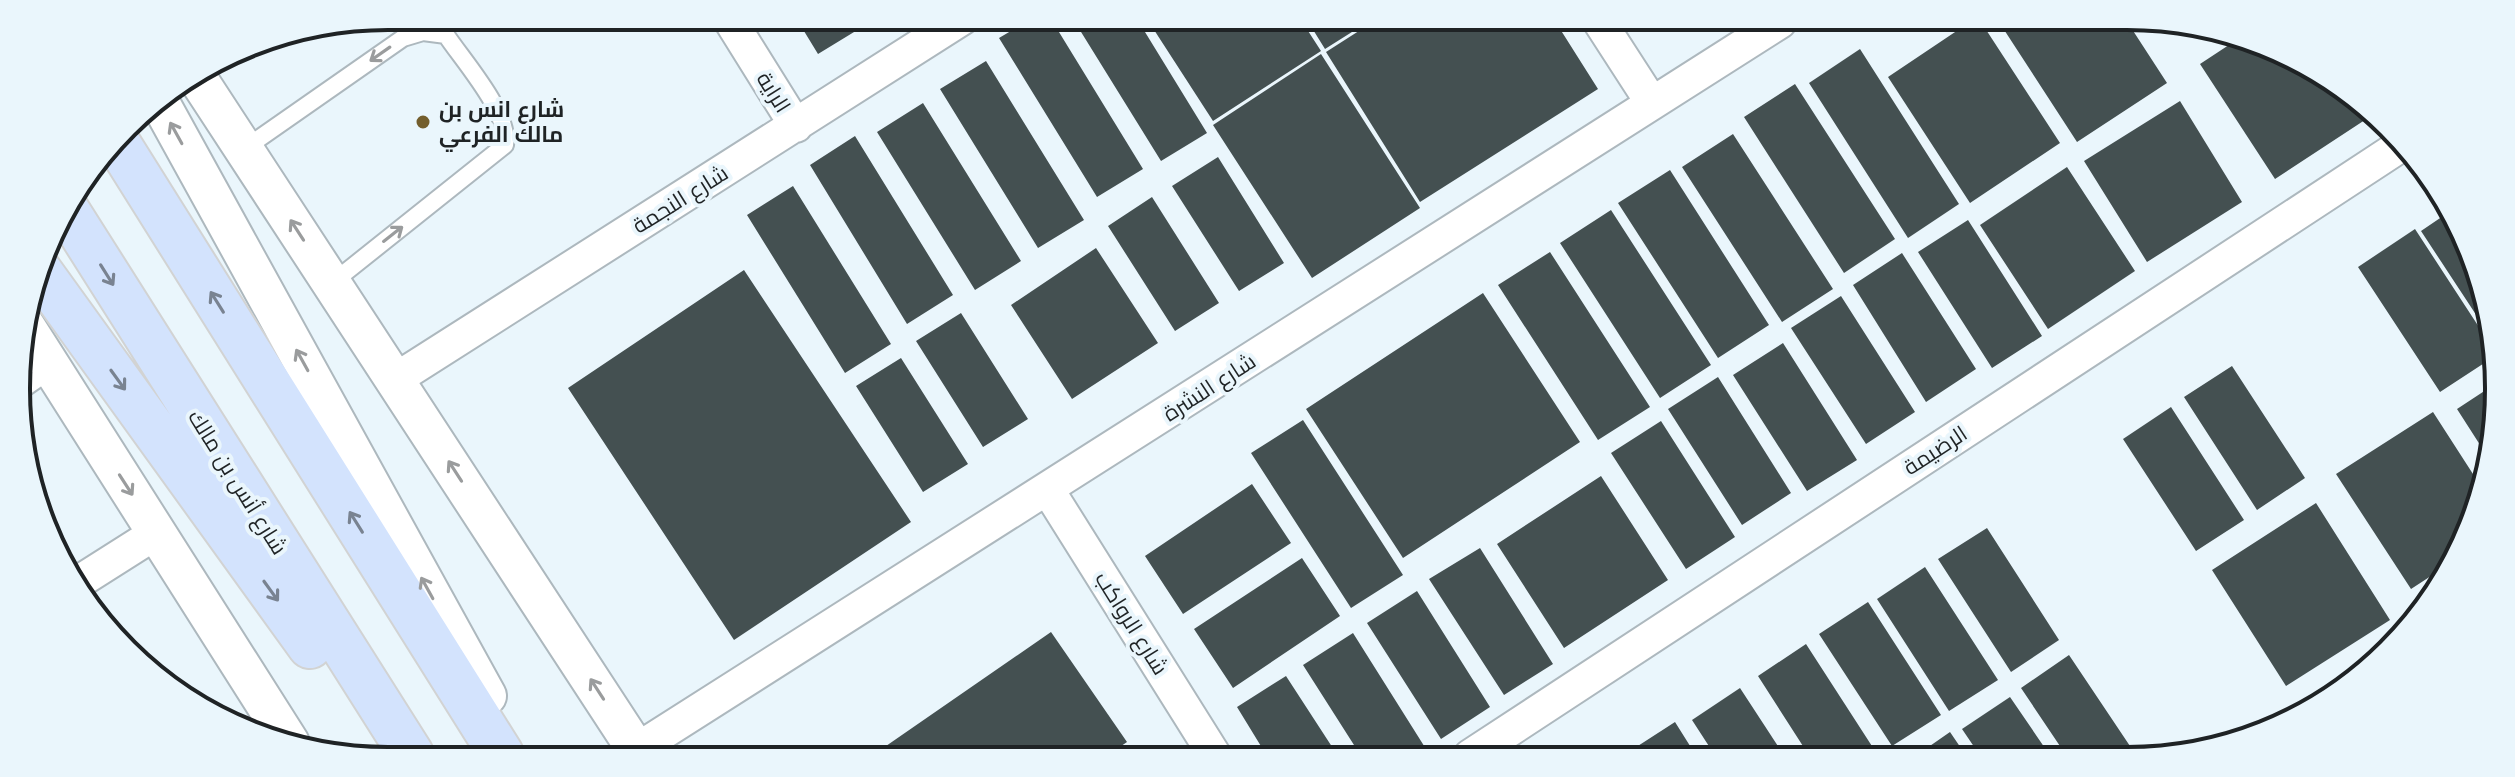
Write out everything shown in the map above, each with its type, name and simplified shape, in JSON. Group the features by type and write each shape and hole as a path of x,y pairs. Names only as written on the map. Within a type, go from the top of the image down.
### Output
{"main road":[{"path":"122,149 497,747"},
{"name":"شارع أنس بن مالك","path":"73,219 407,747"},
{"path":"47,281 383,747"}],"street":[{"name":"الراية","path":"736,30 796,126"},
{"name":"شارع النجمة","path":"396,379 944,30"},
{"path":"1605,30 1652,103"},
{"name":"شارع النشرة","path":"646,747 1767,30"},
{"path":"201,83 635,747"},
{"path":"164,109 515,747"},
{"name":"الرضيمة","path":"1484,747 2394,150"},
{"path":"32,357 37,380 156,533 282,731"},
{"name":"شارع الرواكب","path":"1048,490 1209,747"},
{"path":"84,578 156,533"}],"lane":[{"path":"244,149 403,38 423,32 446,35 493,104 508,129 505,145 332,283"}],"building":[{"path":"803,30 857,30 818,54"},
{"path":"1012,30 1058,30 1143,169 1097,197 999,38"},
{"path":"1080,30 1144,30 1207,133 1161,161"},
{"path":"1154,30 1307,30 1321,51 1213,121"},
{"path":"1313,30 1355,30 1325,49"},
{"path":"1360,30 1561,30 1598,89 1420,202 1326,52"},
{"path":"1958,30 1986,30 2060,143 1970,203 1888,77"},
{"path":"2004,30 2133,30 2167,83 2077,142"},
{"path":"2229,45 2242,49 2306,78 2364,120 2275,179 2200,64"},
{"path":"1860,49 1959,204 1908,238 1809,83"},
{"path":"1321,54 1420,208 1312,278 1213,125"},
{"path":"986,61 1084,220 1038,248 940,89"},
{"path":"1795,84 1895,239 1844,273 1744,117"},
{"path":"2180,101 2242,202 2147,262 2084,161"},
{"path":"923,103 1021,261 975,290 877,132"},
{"path":"1733,134 1833,289 1782,322 1682,167"},
{"path":"855,136 953,295 907,324 810,165"},
{"path":"1218,157 1284,263 1239,291 1172,186"},
{"path":"2067,167 2135,271 2048,329 1980,225"},
{"path":"1670,170 1769,325 1718,358 1618,203"},
{"path":"793,186 891,344 845,373 747,215"},
{"path":"1152,197 1219,303 1175,331 1108,226"},
{"path":"1611,210 1711,365 1660,398 1560,243"},
{"path":"2441,217 2466,273 2478,317 2421,231"},
{"path":"1968,220 2042,336 1992,368 1918,252"},
{"path":"2415,229 2480,328 2484,363 2440,392 2358,267"},
{"path":"1096,248 1158,343 1072,399 1011,305"},
{"path":"1550,252 1650,407 1598,440 1498,285"},
{"path":"1902,253 1976,369 1926,402 1853,285"},
{"path":"744,270 911,522 734,640 568,388"},
{"path":"1483,293 1580,442 1403,558 1306,409"},
{"path":"1841,296 1915,412 1866,444 1791,328"},
{"path":"961,313 1028,419 983,447 916,341"},
{"path":"1783,343 1857,460 1807,491 1733,375"},
{"path":"901,358 968,464 923,492 856,386"},
{"path":"2232,366 2305,478 2257,510 2184,397"},
{"path":"1718,377 1791,493 1742,525 1668,409"},
{"path":"2485,391 2480,445 2457,409"},
{"path":"2171,407 2244,520 2196,551 2123,439"},
{"path":"2433,412 2474,476 2458,526 2433,575 2411,589 2336,474"},
{"path":"1303,420 1403,575 1351,608 1251,453"},
{"path":"1661,421 1735,537 1686,569 1611,453"},
{"path":"1601,476 1668,580 1564,648 1497,544"},
{"path":"1252,484 1291,543 1183,614 1145,556"},
{"path":"2316,503 2390,620 2286,686 2212,570"},
{"path":"1987,528 2059,640 2011,672 1938,559"},
{"path":"1480,548 1553,664 1504,695 1429,579"},
{"path":"1302,558 1340,616 1233,688 1194,629"},
{"path":"1925,567 1998,680 1949,711 1877,599"},
{"path":"1417,591 1490,707 1441,739 1367,623"},
{"path":"1868,602 1941,715 1892,746 1819,634"},
{"path":"1051,632 1127,742 1120,747 885,747"},
{"path":"1353,633 1425,747 1355,747 1303,665"},
{"path":"1806,644 1873,747 1804,747 1758,676"},
{"path":"2069,655 2131,747 2061,747 2021,688"},
{"path":"1286,676 1332,747 1261,747 1237,707"},
{"path":"1740,688 1778,747 1710,747 1692,720"},
{"path":"2010,697 2044,747 1974,747 1962,729"},
{"path":"1675,722 1691,747 1636,747"},
{"path":"1950,732 1960,747 1928,747"}],"place":[{"name":"شارع انس بن مالك الفرعي","path":"423,122"}]}
